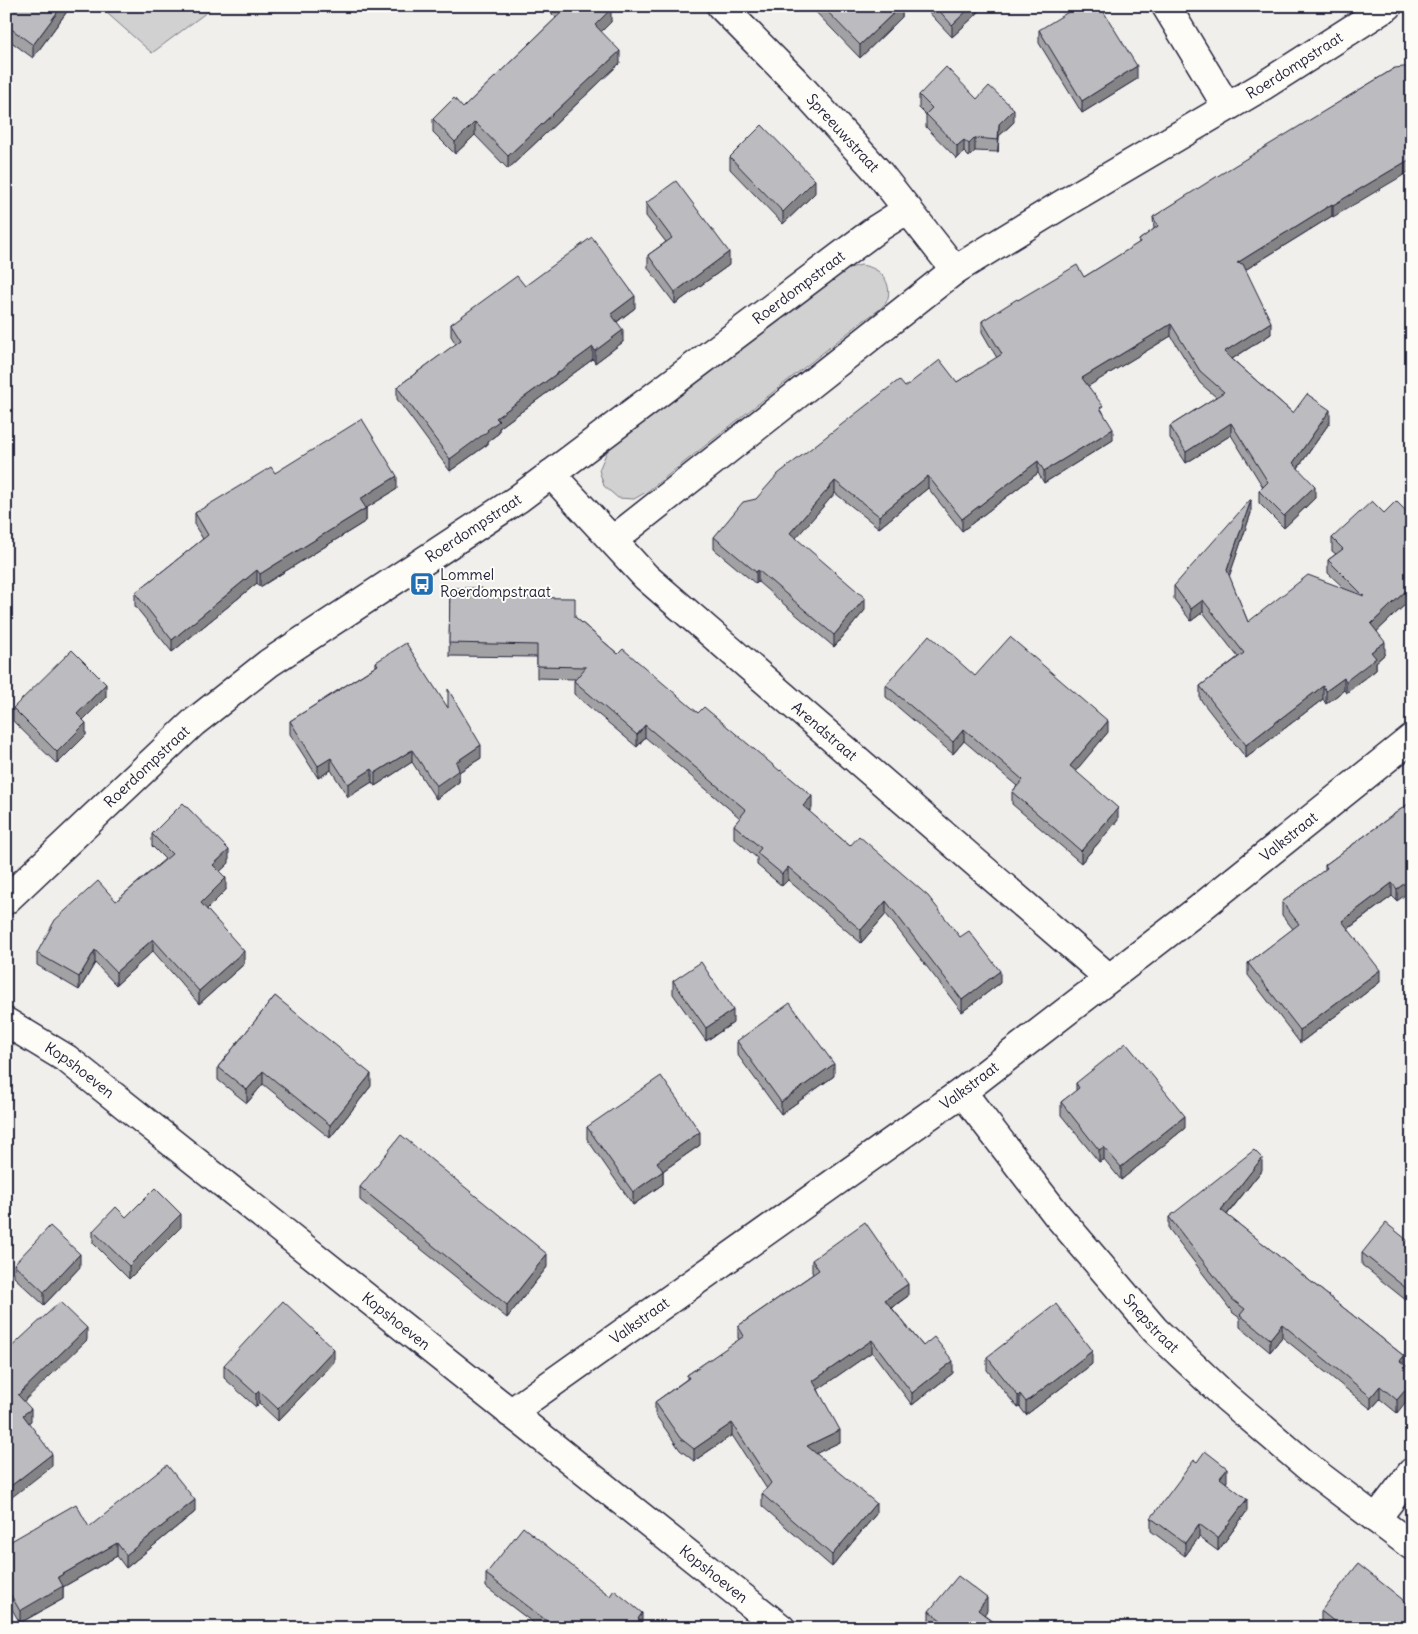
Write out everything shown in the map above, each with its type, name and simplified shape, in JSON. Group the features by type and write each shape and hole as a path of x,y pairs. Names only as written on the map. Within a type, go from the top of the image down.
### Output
{"street":[{"name":"Spreeuwstraat","path":"721,6 796,82 879,173 955,270"},
{"path":"1166,6 1227,107"},
{"name":"Roerdompstraat","path":"613,540 955,270 1227,107 1388,6"},
{"name":"Roerdompstraat","path":"6,900 186,730 269,663 518,500 862,240 908,209"},
{"name":"Arendstraat","path":"551,474 646,577 1109,978"},
{"name":"Valkstraat","path":"510,1413 962,1092 1199,909 1412,738"},
{"name":"Kopshoeven","path":"6,1022 66,1059 781,1628"},
{"name":"Snepstraat","path":"962,1092 1057,1216 1155,1330 1226,1397 1313,1470 1412,1546"},
{"path":"1376,1519 1412,1472"}],"shaded area":[{"path":"99,6 215,6 152,53"},
{"path":"861,265 876,270 886,280 889,295 885,304 880,309 648,491 634,499 618,498 604,486 599,470 608,449 846,269"}],"building":[{"path":"6,6 62,6 33,45 6,25"},
{"path":"557,6 608,6 611,9 595,25 620,51 508,156 475,122 455,142 433,119 454,98 463,108 562,12"},
{"path":"822,6 901,6 860,45"},
{"path":"935,6 972,6 952,25"},
{"path":"1078,6 1100,6 1137,66 1082,101 1039,30"},
{"path":"1412,66 1412,158 1332,204 1237,263 1243,264 1271,322 1224,352 1293,413 1307,394 1330,410 1293,463 1315,486 1284,516 1259,491 1268,482 1231,423 1186,452 1170,426 1224,392 1200,371 1171,324 1082,378 1103,406 1100,408 1113,429 1044,471 1038,461 962,519 928,476 879,516 835,481 790,533 865,598 834,635 758,570 756,572 714,537 743,502 756,499 778,474 899,380 905,387 940,360 957,382 1002,354 982,321 1077,265 1084,277 1140,242 1139,240 1158,226 1153,217 1395,68"},
{"path":"946,67 977,99 989,86 1014,109 999,124 998,140 975,138 969,144 964,140 957,146 926,114 932,108 919,95"},
{"path":"762,125 815,180 783,212 730,157"},
{"path":"676,181 729,252 675,292 648,255 672,238 646,203"},
{"path":"592,237 635,296 611,314 623,330 595,351 593,347 496,418 499,421 488,431 450,459 397,387 461,340 451,324 517,276 525,286"},
{"path":"362,419 397,476 360,499 366,508 260,574 257,570 172,640 135,593 208,535 195,513 271,467 275,473"},
{"path":"1250,500 1227,570 1248,622 1308,575 1364,596 1328,560 1343,549 1332,538 1372,501 1384,513 1396,501 1412,517 1412,585 1371,624 1385,642 1371,652 1376,658 1346,681 1344,678 1326,691 1323,686 1246,745 1200,686 1244,653 1203,600 1191,609 1174,586"},
{"path":"450,588 482,588 481,597 575,598 575,617 618,654 623,649 698,713 704,707 781,770 812,796 803,806 850,846 859,836 928,896 960,937 969,931 1000,971 962,1000 886,901 861,930 788,867 782,874 757,853 761,848 734,825 746,810 645,725 637,735 574,681 586,667 537,666 537,645 449,643"},
{"path":"929,635 975,676 1010,637 1108,721 1070,766 1118,808 1081,851 1012,792 1023,780 964,729 953,742 886,685"},
{"path":"406,643 448,708 448,689 481,745 456,762 459,770 436,786 412,750 375,773 372,769 348,784 331,758 318,766 290,721 378,665 376,662"},
{"path":"72,650 106,684 77,714 86,723 57,752 13,708"},
{"path":"1412,801 1412,878 1397,889 1392,883 1342,921 1380,970 1300,1030 1248,963 1299,924 1282,902 1327,868 1325,865"},
{"path":"183,803 229,850 213,865 226,878 201,903 244,951 199,991 153,939 116,972 95,950 79,977 37,953 55,920 98,881 116,901 172,854 152,834"},
{"path":"701,962 733,1010 706,1028 673,981"},
{"path":"275,996 371,1074 330,1125 263,1071 247,1090 218,1067"},
{"path":"790,1003 834,1064 781,1102 737,1041"},
{"path":"1126,1043 1185,1116 1121,1167 1104,1147 1099,1150 1061,1102 1079,1088 1076,1083"},
{"path":"661,1076 700,1132 657,1162 663,1171 633,1192 587,1127"},
{"path":"401,1135 547,1254 507,1305 360,1187"},
{"path":"1254,1150 1262,1158 1221,1210 1404,1356 1400,1361 1412,1370 1412,1382 1397,1400 1380,1386 1371,1397 1282,1324 1270,1339 1240,1315 1245,1309 1233,1300 1169,1217"},
{"path":"155,1188 181,1214 129,1266 93,1231 116,1207 126,1217"},
{"path":"865,1222 908,1284 885,1300 923,1346 934,1337 953,1361 912,1393 872,1340 813,1381 840,1430 807,1446 876,1503 832,1555 762,1494 771,1483 732,1423 694,1449 680,1438 655,1402 689,1378 687,1375 744,1336 738,1326 819,1270 812,1260"},
{"path":"1386,1223 1412,1244 1412,1283 1407,1289 1362,1253"},
{"path":"50,1226 80,1254 44,1292 14,1264"},
{"path":"283,1301 334,1349 278,1409 259,1391 256,1394 224,1365"},
{"path":"60,1302 87,1328 18,1395 31,1409 23,1415 52,1454 7,1489 6,1352"},
{"path":"1056,1304 1092,1351 1026,1402 1020,1394 1018,1396 987,1357"},
{"path":"1205,1451 1227,1468 1220,1478 1247,1499 1218,1538 1199,1524 1185,1543 1151,1518 1194,1460 1197,1462"},
{"path":"167,1465 195,1500 126,1555 117,1543 58,1577 63,1586 20,1611 6,1587 6,1544 76,1504 89,1527"},
{"path":"523,1527 610,1596 614,1590 642,1613 638,1619 649,1628 556,1628 486,1574"},
{"path":"1358,1564 1412,1607 1412,1628 1332,1628 1336,1623 1321,1611"},
{"path":"958,1576 987,1598 978,1610 1001,1628 937,1628 942,1621 929,1611"}],"place":[{"name":"Lommel Roerdompstraat","path":"422,584"}]}
